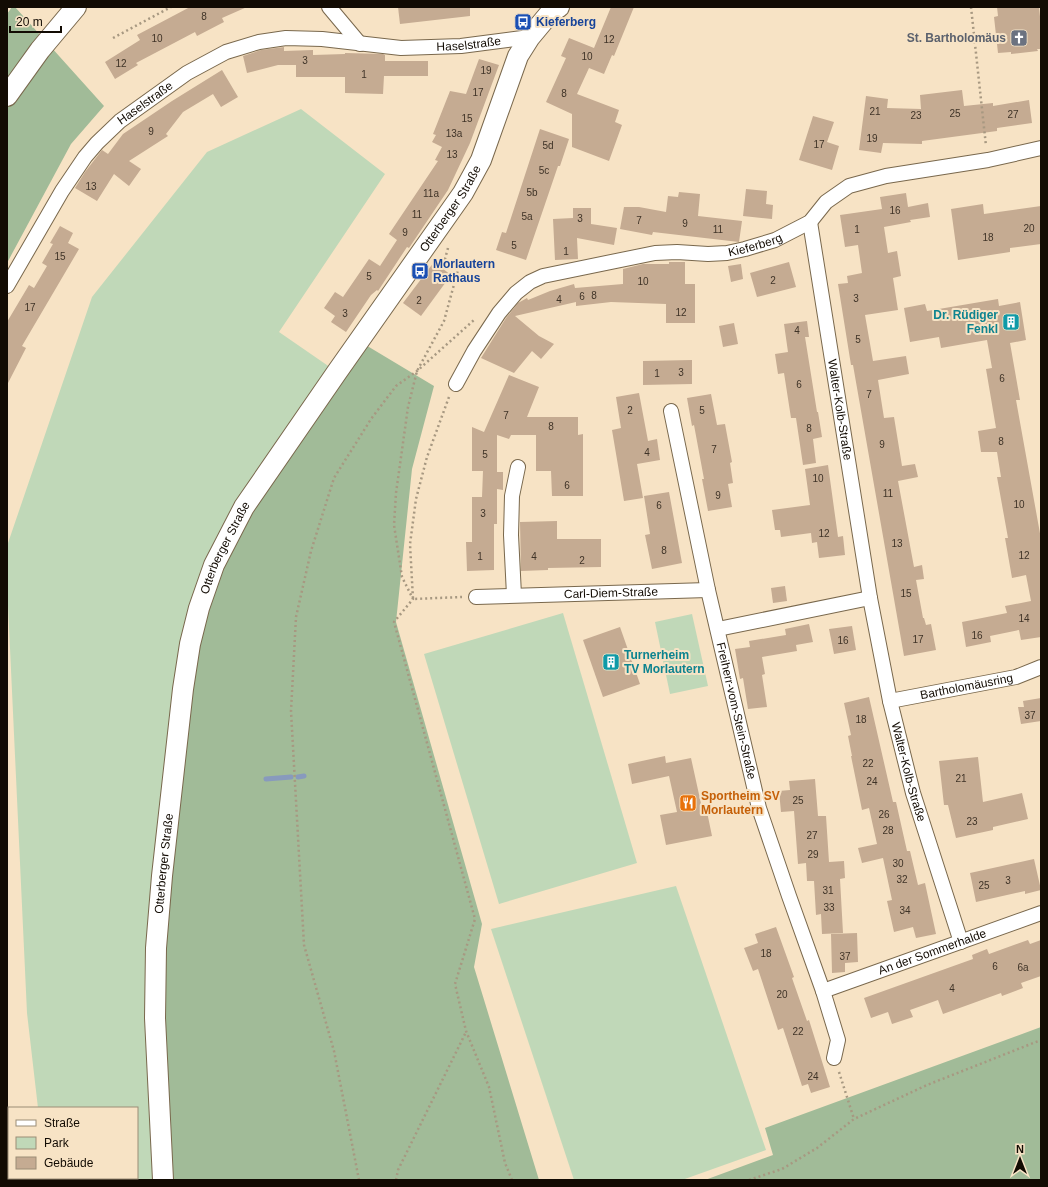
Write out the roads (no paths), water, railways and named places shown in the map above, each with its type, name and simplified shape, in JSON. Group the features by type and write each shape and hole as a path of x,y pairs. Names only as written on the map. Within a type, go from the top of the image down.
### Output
{"street":[{"path":"7,96 40,50 76,7"},
{"path":"329,7 360,44"},
{"name":"Otterberger Straße","path":"163,1180 155,1018 156,948 162,876 183,689 190,644 199,608 214,565 244,508 337,372 463,194 481,160 518,56 530,37 550,13 559,7"},
{"name":"Haselstraße","path":"7,286 62,191 85,157 120,121 187,73 226,52 259,42 286,38 322,39 400,48 490,43 530,37"},
{"name":"Kieferberg","path":"456,384 474,351 499,313 516,293 530,282 543,276 561,271 655,253 678,252 708,254 727,253 745,249 775,240 810,222 826,202 849,186 886,176 988,160 1041,148"},
{"name":"Walter-Kolb-Straße","path":"810,222 870,598 890,701 913,793 961,942"},
{"name":"Freiherr-vom-Stein-Straße","path":"671,412 708,590 759,808 823,991 838,1040 834,1058"},
{"path":"514,595 511,535 512,496 518,467"},
{"name":"Carl-Diem-Straße","path":"476,597 708,590"},
{"path":"718,629 870,598"},
{"name":"Bartholomäusring","path":"890,701 1016,677 1041,667"},
{"name":"An der Sommerhalde","path":"823,991 1041,913"}],"waterway":[{"path":"298,777 304,776"},
{"path":"266,779 291,777"}],"place":[{"name":"Kieferberg","path":"523,22"},
{"name":"St. Bartholomäus","path":"1019,38"},
{"name":"Morlautern Rathaus","path":"420,271"},
{"name":"Dr. Rüdiger Fenkl","path":"1011,322"},
{"name":"Turnerheim TV Morlautern","path":"611,662"},
{"name":"Sportheim SV Morlautern","path":"688,803"}]}
